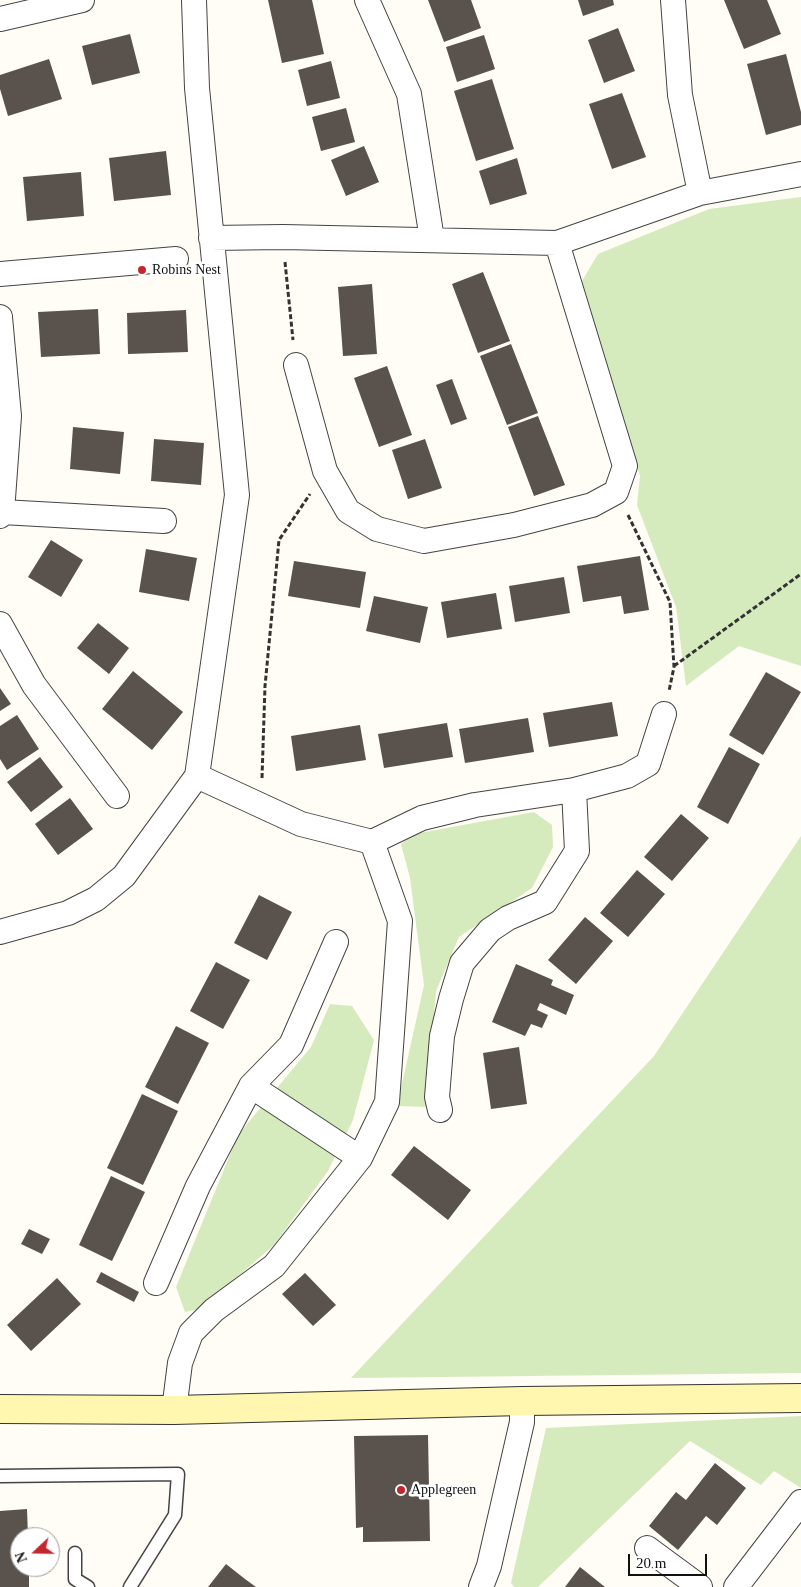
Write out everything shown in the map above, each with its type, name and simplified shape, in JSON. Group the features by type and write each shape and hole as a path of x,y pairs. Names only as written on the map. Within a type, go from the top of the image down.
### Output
{"main road":[{"path":"0,1409 174,1410 522,1401 801,1398"}],"street":[{"path":"0,19 82,0"},
{"path":"0,932 68,913 96,899 124,876 197,776 237,495 196,88 194,0"},
{"path":"367,0 409,94 432,239"},
{"path":"673,0 680,95 700,193"},
{"path":"212,238 283,237 557,242 700,193 801,174"},
{"path":"296,366 325,471 348,511 377,529 424,541 514,525 592,506 616,492 625,466 557,242"},
{"path":"0,274 176,259"},
{"path":"0,317 9,416 1,514 164,521"},
{"path":"0,624 34,685 117,796"},
{"path":"197,776 301,824 372,842 422,818 475,805 574,790 627,776 648,764 664,714"},
{"path":"440,1110 437,1097 442,1036 462,963 490,930 508,918 545,902 577,851 574,790"},
{"path":"174,1410 180,1363 191,1333 214,1310 274,1266 360,1158 386,1102 400,921 372,842"},
{"path":"156,1282 198,1186 250,1086 291,1045 336,942"},
{"path":"250,1086 360,1158"},
{"path":"481,1587 489,1566 522,1422 522,1401"},
{"path":"736,1587 801,1502"},
{"path":"647,1548 700,1587"}],"lane":[{"path":"0,1476 178,1474 175,1515 130,1587"},
{"path":"75,1553 75,1579 88,1587"}],"path":[{"path":"283,237 296,366"},
{"path":"261,806 265,686 280,540 325,471"},
{"path":"616,492 670,602 674,667 664,714"},
{"path":"674,667 801,574"}],"green space":[{"path":"801,197 801,666 739,646 686,686 676,607 637,505 640,476 582,281 598,254 709,209"},
{"path":"534,812 552,825 553,847 532,888 459,937 436,991 426,1107 397,1106 424,985 410,878 401,844 414,834"},
{"path":"801,836 801,1373 351,1378 654,1056"},
{"path":"330,1004 352,1006 374,1040 353,1120 328,1171 274,1245 200,1309 185,1312 176,1287 238,1135 311,1047"},
{"path":"801,1416 801,1488 774,1471 761,1485 690,1441 538,1587 514,1587 511,1583 546,1428"}],"building":[{"path":"268,0 312,0 324,54 282,63"},
{"path":"428,0 471,0 481,28 444,42"},
{"path":"578,0 613,0 614,5 583,16"},
{"path":"724,0 767,0 781,34 744,49"},
{"path":"618,28 635,71 604,83 588,40"},
{"path":"130,34 140,73 92,85 82,46"},
{"path":"484,35 495,69 457,82 446,47"},
{"path":"786,54 801,112 801,125 766,135 747,64"},
{"path":"49,59 62,99 8,116 0,89 0,75"},
{"path":"331,61 340,98 307,106 298,70"},
{"path":"492,79 514,149 476,161 454,91"},
{"path":"622,93 646,157 612,169 589,104"},
{"path":"346,108 355,142 321,151 312,117"},
{"path":"364,146 379,182 346,196 331,160"},
{"path":"166,151 171,195 114,201 109,158"},
{"path":"517,158 527,194 490,205 479,171"},
{"path":"81,172 84,216 27,221 23,177"},
{"path":"483,272 510,341 478,353 452,284"},
{"path":"372,284 377,354 343,356 338,287"},
{"path":"98,309 100,354 41,357 38,312"},
{"path":"186,310 188,352 128,354 127,313"},
{"path":"511,344 538,413 507,425 480,356"},
{"path":"387,366 412,435 379,447 354,378"},
{"path":"452,379 467,419 451,425 436,385"},
{"path":"538,416 565,485 534,496 508,427"},
{"path":"73,427 124,432 120,474 70,469"},
{"path":"154,439 204,443 201,485 151,481"},
{"path":"425,439 442,488 408,499 392,450"},
{"path":"51,540 83,560 61,597 28,577"},
{"path":"146,549 197,558 189,601 139,592"},
{"path":"640,556 649,610 624,614 621,596 583,602 577,566"},
{"path":"294,561 366,572 360,608 288,596"},
{"path":"564,577 570,613 515,622 509,586"},
{"path":"496,593 502,629 447,638 441,602"},
{"path":"374,596 428,607 420,643 366,631"},
{"path":"98,623 129,648 109,674 77,648"},
{"path":"133,671 183,712 152,750 102,709"},
{"path":"766,672 801,692 763,755 729,735"},
{"path":"0,688 11,704 0,711"},
{"path":"612,702 618,736 549,747 543,713"},
{"path":"17,715 39,749 7,770 0,759 0,726"},
{"path":"528,718 534,752 465,763 459,729"},
{"path":"447,723 453,757 384,768 378,734"},
{"path":"360,725 366,760 296,771 291,736"},
{"path":"729,747 760,764 728,824 697,807"},
{"path":"40,757 63,787 31,812 7,782"},
{"path":"70,798 93,829 58,855 35,824"},
{"path":"681,814 709,838 672,881 644,857"},
{"path":"637,870 665,894 628,937 600,913"},
{"path":"259,895 292,912 267,960 234,943"},
{"path":"585,917 613,941 576,984 548,960"},
{"path":"216,962 250,980 223,1029 190,1011"},
{"path":"516,964 553,980 551,985 574,995 566,1015 540,1003 537,1010 548,1015 542,1028 531,1024 525,1036 492,1022"},
{"path":"176,1026 209,1043 178,1104 145,1087"},
{"path":"519,1047 527,1104 491,1109 483,1053"},
{"path":"142,1094 178,1111 143,1185 107,1168"},
{"path":"414,1146 471,1190 448,1220 391,1175"},
{"path":"111,1176 145,1192 112,1261 79,1245"},
{"path":"29,1229 50,1239 42,1254 21,1244"},
{"path":"101,1272 139,1292 134,1302 96,1282"},
{"path":"305,1273 336,1305 313,1326 282,1294"},
{"path":"57,1278 81,1304 31,1351 7,1325"},
{"path":"428,1435 430,1541 363,1542 363,1527 356,1528 354,1436"},
{"path":"715,1463 746,1488 717,1525 706,1516 678,1550 649,1526 676,1492 686,1500"},
{"path":"27,1509 28,1527 10,1527 10,1577 29,1577 29,1587 0,1587 0,1511"},
{"path":"226,1564 245,1579 256,1587 208,1587"},
{"path":"580,1567 605,1587 565,1587"}],"place":[{"name":"Robins Nest","path":"142,270"},
{"name":"Applegreen","path":"401,1490"}]}
